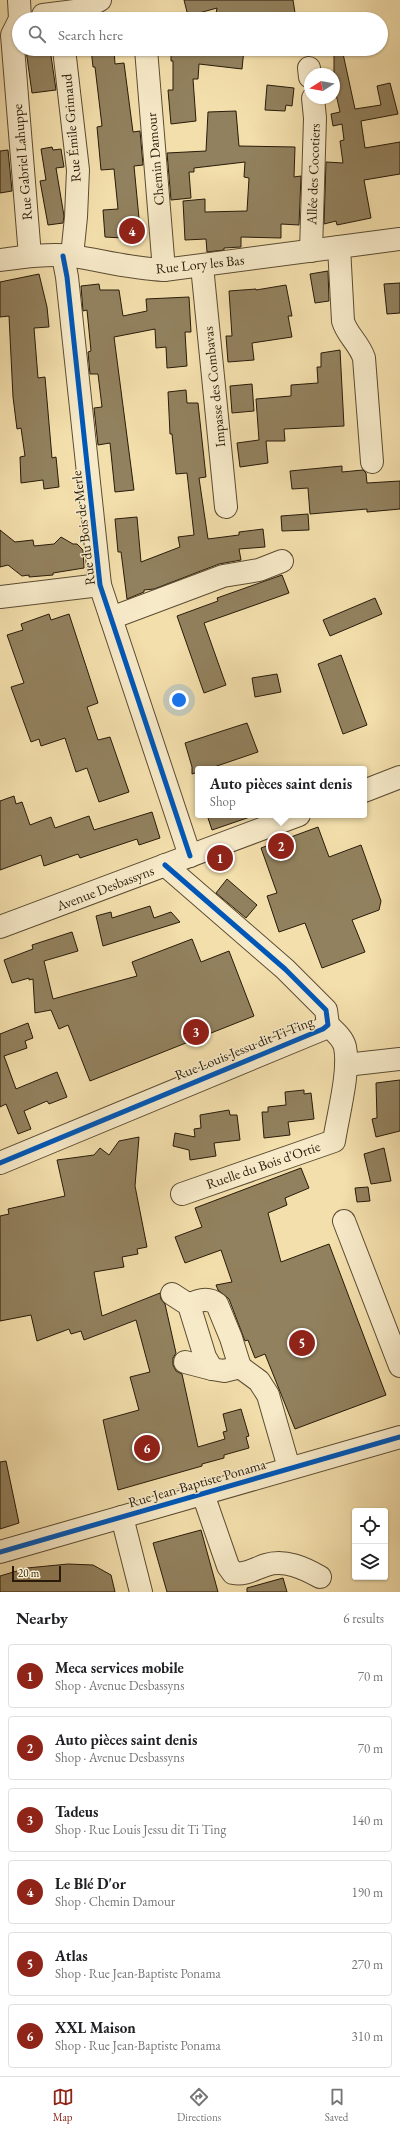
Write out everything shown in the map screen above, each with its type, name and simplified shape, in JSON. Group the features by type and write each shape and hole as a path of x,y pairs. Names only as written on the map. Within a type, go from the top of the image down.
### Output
{"street":[{"path":"47,12 86,10"},
{"name":"Rue Gabriel Lahuppe","path":"14,56 30,256"},
{"name":"Rue Émile Grimaud","path":"65,56 78,170 76,217 67,256"},
{"name":"Chemin Damour","path":"147,56 164,270"},
{"name":"Allée des Cocotiers","path":"311,251 315,118 314,104"},
{"name":"Rue Lory les Bas","path":"0,260 30,256 67,256 137,269 164,270 400,239"},
{"path":"339,247 343,321 346,330 361,348 364,358 372,462"},
{"name":"Rue du Bois de Merle","path":"67,256 67,277 100,585 190,856"},
{"name":"Impasse des Combavas","path":"202,266 226,507"},
{"path":"111,618 223,576 259,570 282,561"},
{"path":"0,597 100,585"},
{"path":"367,790 400,777"},
{"name":"Avenue Desbassyns","path":"0,927 291,818"},
{"name":"Rue Louis Jessu dit Ti Ting","path":"0,1163 323,1029 328,1025 326,1010 285,969 165,865"},
{"path":"328,1025 337,1034 344,1046 346,1065 400,1058"},
{"name":"Ruelle du Bois d'Ortie","path":"182,1194 334,1140 346,1065"},
{"path":"344,1221 400,1366"},
{"path":"212,1369 205,1357 180,1299 213,1301 217,1304 231,1338 240,1367 259,1381 268,1395 289,1468"},
{"path":"185,1362 224,1371 240,1367"},
{"name":"Rue Jean-Baptiste Ponama","path":"0,1552 400,1437"},
{"path":"203,1494 228,1566 233,1573 244,1575 267,1564 288,1564 304,1569 320,1577"},
{"path":"122,1517 141,1592"}],"building":[{"path":"184,0 293,0 295,12 216,12 217,8 202,12 187,12"},
{"path":"27,56 51,56 56,90 32,93"},
{"path":"92,56 114,56 115,64 124,63 133,132 140,131 143,165 134,166 141,239 105,237 103,210 118,209 114,169 101,170 97,127 102,126 95,67 93,67"},
{"path":"171,56 243,56 242,69 199,64 198,79 193,79 196,121 171,124 168,90 173,90 173,61 171,61"},
{"path":"334,56 344,56 355,109 381,105 377,86 390,83 398,114 361,121 365,148 400,142 400,174 364,180 371,218 337,225 336,221 324,224 326,162 343,163 340,141 344,140 342,124 333,126 331,114 340,112 338,104 340,104 340,68 334,68"},
{"path":"267,85 294,88 292,106 286,105 285,111 265,110"},
{"path":"236,111 239,146 295,147 294,177 301,176 299,225 281,224 281,238 241,237 241,247 224,248 224,250 207,252 206,239 185,240 183,201 205,199 205,212 247,211 249,178 244,177 245,162 194,168 194,172 189,172 191,198 171,200 167,153 206,151 208,112"},
{"path":"52,147 53,150 61,149 64,167 56,168 64,216 63,223 48,225 40,181 46,180 41,149"},
{"path":"8,150 12,191 0,193 0,151"},
{"path":"328,271 329,301 315,303 310,274"},
{"path":"39,274 47,307 49,327 34,328 38,378 45,377 52,458 56,457 59,487 44,489 43,480 21,483 20,457 25,456 21,428 17,429 13,397 9,316 0,317 0,282"},
{"path":"400,283 400,313 387,314 384,284"},
{"path":"99,284 100,290 119,290 123,316 147,311 146,299 189,297 191,332 185,332 187,366 167,368 166,347 156,348 155,329 114,337 134,490 115,492 110,443 98,445 94,408 102,407 98,374 90,374 88,352 91,351 87,310 83,311 81,286"},
{"path":"286,285 292,316 288,316 292,337 252,343 254,360 228,362 226,336 232,336 229,291 256,290"},
{"path":"340,350 344,426 284,429 285,441 266,441 268,463 240,467 237,443 259,440 256,399 291,396 291,385 318,383 317,367 321,367 321,353"},
{"path":"252,384 254,411 232,413 230,386"},
{"path":"186,390 187,403 198,403 206,477 199,478 208,539 239,535 239,532 263,529 265,547 239,549 241,560 219,564 154,589 144,590 144,592 127,599 121,552 118,552 115,519 137,517 141,562 180,547 178,537 194,535 187,473 176,474 172,434 170,434 168,392"},
{"path":"342,466 342,472 363,470 366,473 367,483 400,481 400,509 367,512 367,509 310,514 308,488 292,489 290,471"},
{"path":"308,514 309,530 282,531 281,516"},
{"path":"0,530 15,542 33,540 34,546 54,544 61,537 73,544 77,544 83,550 84,568 53,573 53,575 29,577 29,575 22,576 8,565 0,567"},
{"path":"282,575 289,593 204,623 226,685 204,693 177,616 218,601 217,598"},
{"path":"375,598 382,614 330,636 323,620"},
{"path":"49,614 51,620 69,614 98,703 87,707 98,740 110,737 129,792 99,802 87,768 76,772 65,738 41,746 39,739 31,742 11,687 24,683 7,635 23,630 21,624"},
{"path":"341,655 367,725 343,734 318,664"},
{"path":"277,674 281,692 255,697 252,678"},
{"path":"247,723 258,752 217,766 195,766 195,773 192,774 192,767 185,743"},
{"path":"14,796 16,804 22,802 30,825 51,817 55,828 89,816 94,830 152,812 160,838 139,845 137,839 80,858 78,854 44,866 41,855 0,870 0,801"},
{"path":"208,818 247,818 212,830"},
{"path":"318,827 329,857 361,845 381,901 379,910 352,920 365,952 322,968 305,923 279,932 267,896 277,893 261,848"},
{"path":"227,879 257,905 246,918 216,893"},
{"path":"150,906 154,918 171,912 180,922 103,946 96,916 111,912 112,918"},
{"path":"72,932 78,951 44,961 53,999 137,976 132,962 192,939 201,962 229,951 254,1016 90,1081 68,1025 59,1029 51,1010 35,1013 33,979 29,980 29,978 12,983 4,960 33,949 32,945"},
{"path":"28,1023 33,1038 25,1041 27,1048 4,1056 16,1089 57,1072 67,1097 49,1104 47,1101 24,1111 31,1129 18,1134 6,1104 0,1107 0,1034"},
{"path":"400,1080 400,1131 376,1137 372,1119 377,1118 376,1083"},
{"path":"304,1090 304,1094 311,1093 314,1119 288,1122 290,1135 264,1138 262,1112 268,1112 268,1107 286,1105 285,1092"},
{"path":"229,1110 230,1115 237,1115 240,1140 214,1143 216,1156 190,1160 189,1150 173,1146 175,1133 195,1137 194,1129 201,1128 200,1115"},
{"path":"139,1137 135,1186 147,1247 137,1249 138,1254 122,1257 124,1267 94,1272 102,1316 160,1293 161,1299 165,1304 176,1353 173,1358 173,1365 176,1371 182,1374 198,1447 225,1439 223,1432 227,1431 223,1414 241,1409 249,1436 246,1437 249,1448 224,1455 224,1458 202,1464 202,1466 118,1490 103,1420 139,1410 130,1377 150,1372 136,1320 84,1340 81,1331 71,1334 69,1329 37,1341 31,1315 0,1321 0,1216 9,1214 8,1209 65,1196 57,1160 94,1155 100,1148 109,1155 119,1141"},
{"path":"384,1148 391,1181 371,1184 364,1154"},
{"path":"301,1168 309,1188 285,1198 287,1205 268,1213 281,1262 329,1244 386,1395 295,1429 265,1354 255,1358 248,1340 245,1341 229,1299 218,1290 216,1285 232,1282 221,1250 185,1263 175,1237 202,1227 195,1208"},
{"path":"368,1187 370,1201 357,1202 355,1188"},
{"path":"6,1461 19,1523 0,1529 0,1462"},
{"path":"201,1530 218,1592 167,1592 153,1543"},
{"path":"68,1564 93,1565 111,1575 115,1592 0,1592 0,1576 27,1568"},
{"path":"283,1578 287,1592 247,1592 247,1588"}],"cycle path":[{"path":"63,256 67,277 100,585 190,856"},
{"path":"0,1163 323,1029 328,1025 326,1010 285,969 165,865"},
{"path":"0,1552 400,1437"}],"place":[{"name":"Le Blé D'or","path":"132,231"},
{"name":"Auto pièces saint denis","path":"281,846"},
{"name":"Meca services mobile","path":"220,858"},
{"name":"Tadeus","path":"196,1032"},
{"name":"Atlas","path":"302,1343"},
{"name":"XXL Maison","path":"147,1448"}]}
